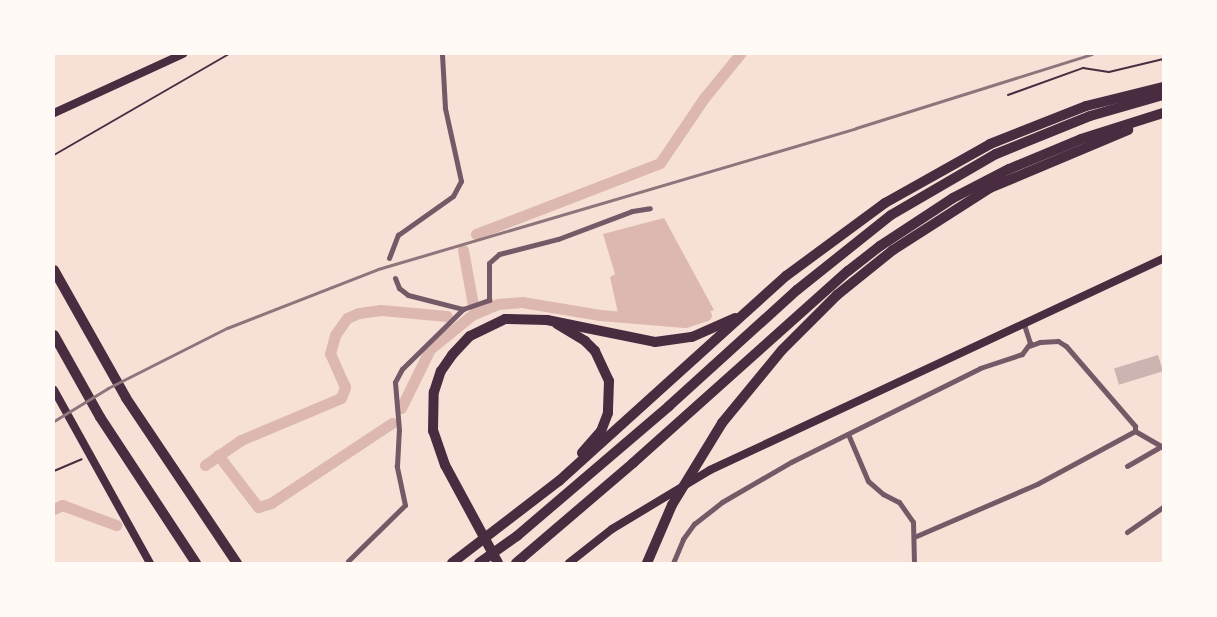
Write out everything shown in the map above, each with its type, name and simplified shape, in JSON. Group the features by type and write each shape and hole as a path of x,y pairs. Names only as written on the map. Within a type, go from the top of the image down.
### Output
{"highway":[{"path":"452,563 509,521 602,443 786,276 885,203 990,144 1086,106 1163,86"},
{"path":"479,563 517,536 669,406 797,290 891,215 996,154 1090,116 1163,95"},
{"path":"516,563 848,271 888,241 953,198 1009,169 1087,136 1163,113"},
{"path":"648,563 672,504 722,423 782,350 837,295 893,250 990,188 1051,160 1163,117"},
{"path":"54,270 126,398 237,563"},
{"path":"498,563 437,447 432,409 434,392 440,371 470,336 505,320 547,320 655,342 692,337 747,312"},
{"path":"509,521 588,447 601,431 608,413 609,381 595,351 569,330 547,320"},
{"path":"54,335 100,417 196,563"}],"main road":[{"path":"54,112 183,54"},
{"path":"569,563 612,529 710,470 1162,260"},
{"path":"54,390 150,563"}],"street":[{"path":"389,258 398,235 453,196 461,181 445,108 442,54"},
{"path":"348,561 405,505 397,466 399,430 395,382 402,369 463,309 489,300 489,263 499,254 558,238 632,210 650,208"},
{"path":"395,278 399,288 408,295 463,309"},
{"path":"673,563 683,539 694,524 722,502 848,434 980,368 1022,354 1030,344 1024,324"},
{"path":"1026,348 1048,341 1058,341 1066,346 1135,426 1135,431"},
{"path":"1135,431 1162,447"},
{"path":"914,537 1037,484 1135,431"},
{"path":"848,434 868,481 883,494 899,502 913,522 914,563"},
{"path":"1127,466 1162,447"},
{"path":"1127,532 1163,506"}],"path":[{"path":"54,155 229,54"},
{"path":"1008,95 1083,68 1109,72 1163,59"},
{"path":"54,471 91,455"}],"shaded area":[{"path":"664,218 714,310 684,321 618,313 610,277 615,274 603,234"}],"building":[{"path":"1158,355 1163,371 1119,385 1114,368"}],"waterway":[{"path":"476,234 660,163 704,98 740,54"},
{"path":"463,250 473,305"},
{"path":"401,408 430,349 472,315 498,304 522,302 600,315 685,322 706,315"},
{"path":"205,465 241,440 341,398 345,387 330,354 335,335 347,318 359,313 381,310 447,316"},
{"path":"218,455 258,507 271,503 392,423"},
{"path":"54,509 62,505 116,525"}],"railway":[{"path":"54,421 108,388 227,328 378,269 856,128 1092,54"}]}
